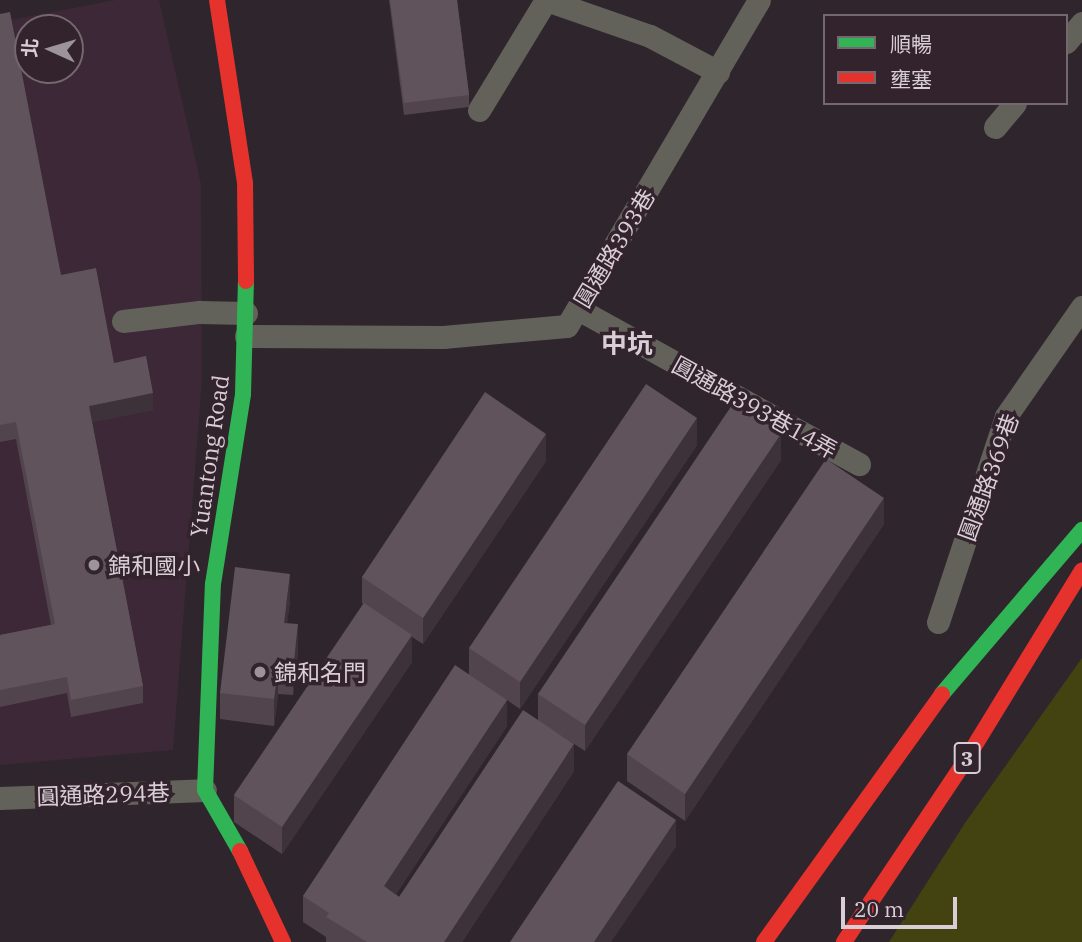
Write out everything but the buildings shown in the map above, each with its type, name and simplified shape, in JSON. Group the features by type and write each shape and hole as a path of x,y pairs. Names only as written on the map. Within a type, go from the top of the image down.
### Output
{"main road":[{"name":"Yuantong Road","path":"217,0 245,183 246,324 243,394 213,584 205,790 284,942"},
{"path":"764,942 916,724 1082,530"},
{"name":"3","path":"844,942 967,758 1082,570"}],"lane":[{"path":"479,110 546,0 650,36 718,72"},
{"name":"圓通路393巷","path":"246,324 485,333 567,326 760,0"},
{"path":"1068,40 1082,23"},
{"path":"995,127 1013,105"},
{"name":"圓通路369巷","path":"938,622 1006,416 1082,307"},
{"name":"圓通路393巷14弄","path":"578,309 859,464"},
{"path":"123,321 200,312 246,324"},
{"name":"圓通路294巷","path":"0,798 205,790"}],"shaded area":[{"name":"錦和國小","path":"115,0 159,0 201,184 202,380 173,750 0,765 0,22 14,19 14,84 84,84 84,14 42,14"},
{"path":"1082,658 1082,942 889,942 965,823"}],"traffic: fast":[{"path":"240,851 205,790 213,584 243,394 246,281"},
{"path":"942,694 1082,530"}],"traffic: jam":[{"path":"217,0 245,183 246,281"},
{"path":"844,942 967,758 1082,570"},
{"path":"764,942 942,694"},
{"path":"240,851 283,942"}],"place":[{"name":"錦和國小","path":"94,565"},
{"name":"錦和名門","path":"260,672"}],"district":[{"name":"中坑","path":"627,344"}]}
